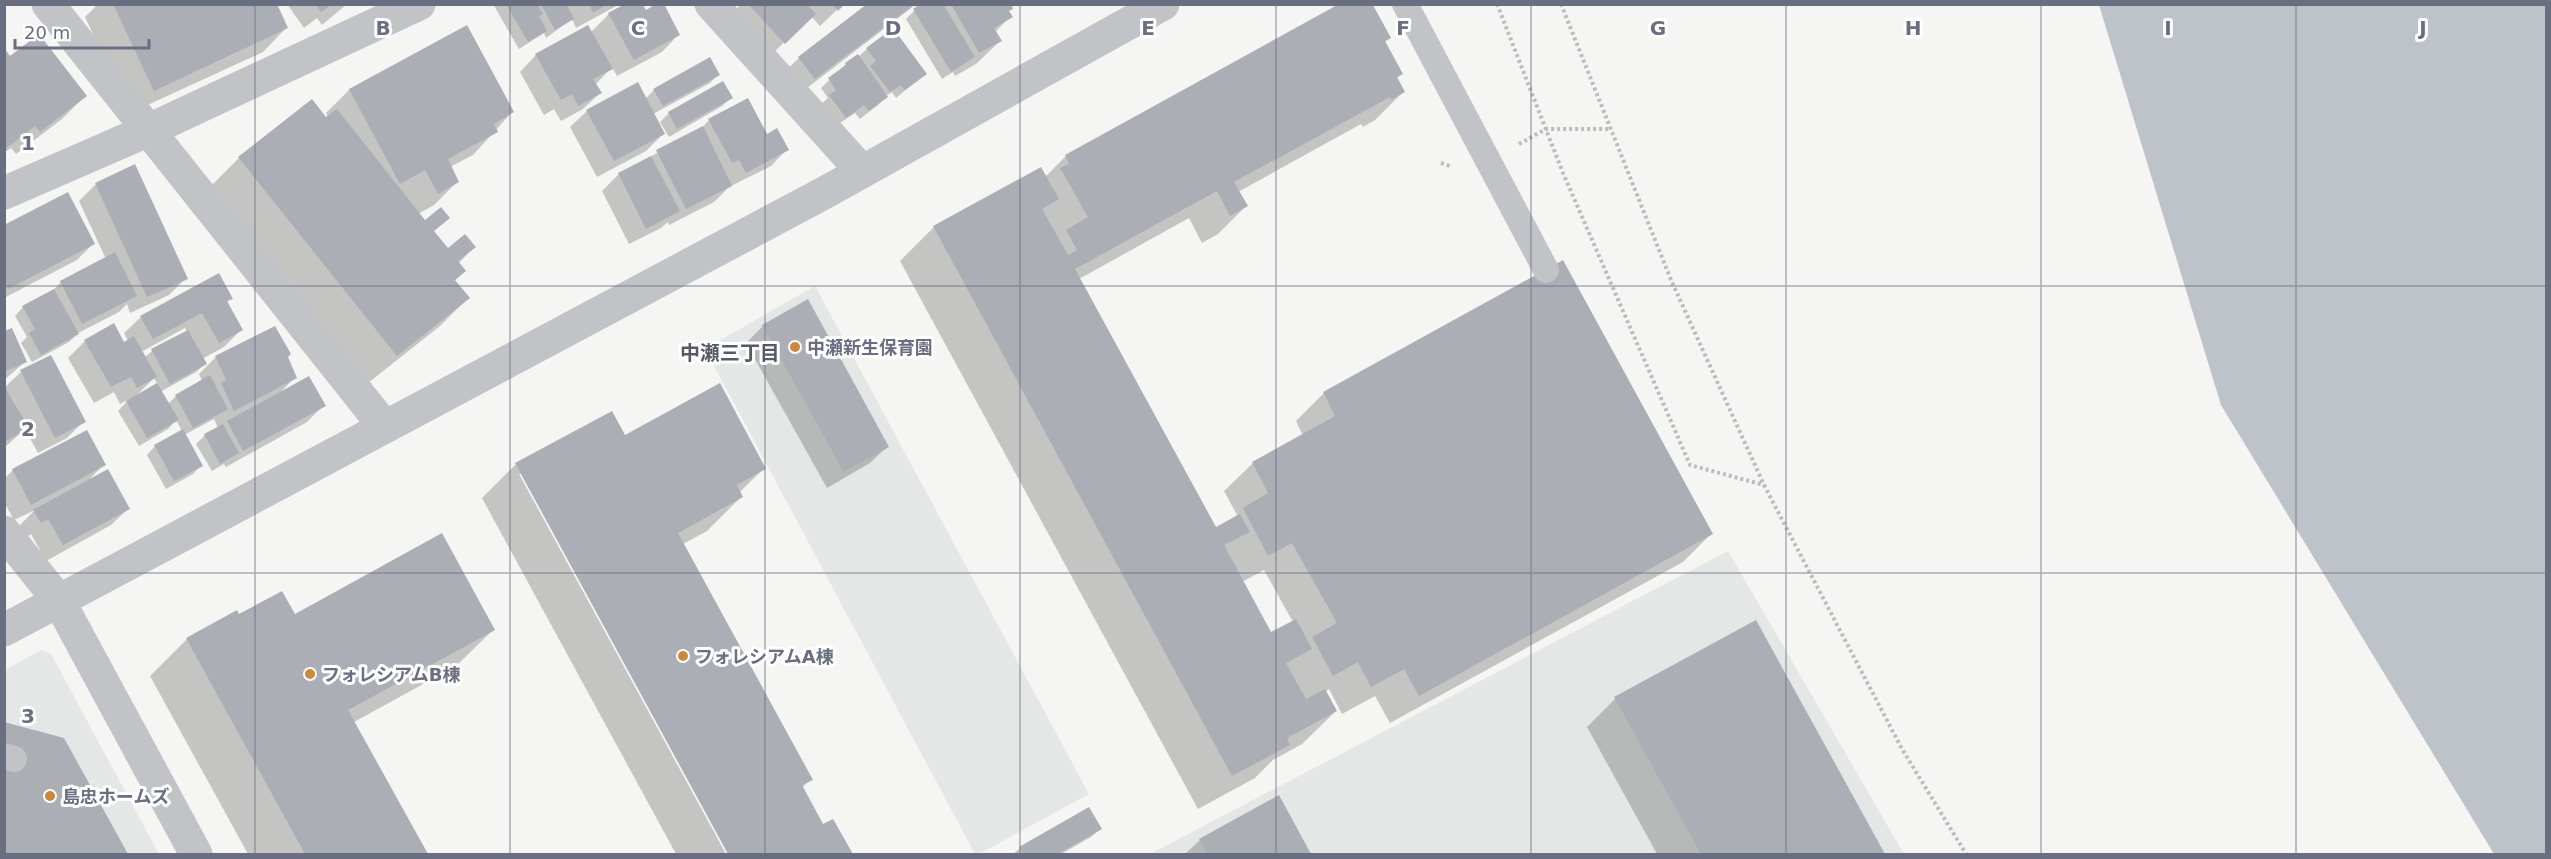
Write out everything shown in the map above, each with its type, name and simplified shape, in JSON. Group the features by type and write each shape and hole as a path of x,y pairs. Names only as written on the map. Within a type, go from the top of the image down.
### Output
{"street":[{"path":"48,4 384,426"},
{"path":"4,193 149,130 419,4"},
{"path":"711,4 861,170"},
{"path":"4,630 814,198 1163,4"},
{"path":"4,532 59,601 196,855"}],"lane":[{"path":"1405,4 1545,270"}],"path":[{"path":"1497,4 1563,173 1690,465 1764,485"},
{"path":"1561,4 1671,280 1764,485 1902,749 1966,855"}],"shaded area":[{"path":"2099,5 2546,5 2546,854 2494,854 2221,405"},
{"path":"815,286 1089,794 979,854 975,854 705,349"},
{"path":"1728,551 1904,854 1155,854 1154,852"},
{"path":"41,650 51,654 159,854 5,854 5,670"}],"building":[{"path":"113,4 277,4 288,28 154,91"},
{"path":"506,4 537,4 543,14 539,16 547,31 528,42"},
{"path":"541,4 566,4 574,19 555,30"},
{"path":"589,4 608,4 593,13"},
{"path":"656,4 664,4 680,35 634,60 608,13 623,5 643,5 646,10"},
{"path":"748,4 807,4 816,14 785,44"},
{"path":"832,4 845,4 838,11"},
{"path":"867,4 915,4 815,79 798,57"},
{"path":"921,4 943,4 975,57 951,72 913,9"},
{"path":"951,4 1011,4 1013,9 1009,11 1013,17 994,28 1002,41 979,53"},
{"path":"1339,4 1373,5 1391,38 1385,41 1403,74 1397,77 1405,92 1391,100 1390,97 1234,182 1248,206 1230,216 1217,191 1075,269 1216,527 1240,514 1250,532 1224,545 1271,632 1296,619 1312,649 1286,663 1306,699 1325,689 1337,711 1287,738 1290,745 1232,776 933,226 1041,167 1059,199 1042,209 1068,255 1077,250 1066,230 1088,217 1060,168 1069,164 1065,155"},
{"path":"316,5 331,5 321,12"},
{"path":"467,25 514,112 494,124 498,132 448,159 459,182 438,194 425,170 400,184 349,89"},
{"path":"588,25 613,69 593,79 602,93 578,106 572,94 561,100 535,54"},
{"path":"893,28 927,74 905,90 901,85 890,92 870,66 876,61 866,48"},
{"path":"39,34 87,96 40,132 35,126 4,150 4,48 10,56"},
{"path":"858,54 888,97 869,111 864,105 846,118 829,95 836,90 828,78"},
{"path":"710,57 720,75 663,106 653,89"},
{"path":"723,81 733,98 677,129 668,112"},
{"path":"638,82 665,134 614,161 586,110"},
{"path":"748,98 767,134 777,128 789,150 746,173 739,160 732,163 708,119"},
{"path":"312,99 326,117 337,109 425,220 441,207 450,218 434,231 448,248 465,234 476,247 458,261 466,271 455,280 470,298 397,356 238,157"},
{"path":"703,126 732,186 686,209 656,150"},
{"path":"651,156 680,211 646,229 618,173"},
{"path":"135,164 188,279 147,297 95,183"},
{"path":"68,192 95,244 8,289 4,282 4,225"},
{"path":"115,252 137,296 82,324 60,281"},
{"path":"1563,260 1713,534 1419,696 1404,669 1371,687 1358,662 1333,676 1312,637 1337,623 1292,543 1268,556 1243,508 1268,493 1252,462 1335,416 1323,392"},
{"path":"219,273 233,299 227,301 243,330 219,343 202,313 153,339 140,316"},
{"path":"54,289 79,334 41,355 29,333 35,329 22,306"},
{"path":"808,299 889,447 844,472 762,325"},
{"path":"114,323 124,342 134,336 157,377 137,388 131,377 111,387 84,340"},
{"path":"275,326 291,354 288,357 297,378 234,411 221,383 226,380 215,356"},
{"path":"12,328 27,362 4,372 4,331"},
{"path":"188,330 207,364 170,384 151,349"},
{"path":"51,355 86,422 55,438 20,370"},
{"path":"210,375 228,409 193,428 175,395"},
{"path":"309,376 326,406 243,451 227,421"},
{"path":"157,383 179,420 147,438 126,401"},
{"name":"フォレシアムA棟","path":"720,383 766,469 737,485 743,497 678,533 813,780 802,785 823,824 833,819 853,854 728,854 515,463 612,411 625,435"},
{"path":"4,386 29,428 4,442"},
{"path":"223,424 239,453 220,464 204,434"},
{"path":"183,429 203,466 174,481 154,445"},
{"path":"87,430 106,465 31,505 12,469"},
{"path":"108,469 130,509 63,545 48,519 41,523 33,510"},
{"name":"フォレシアムB棟","path":"442,533 495,630 348,710 428,854 305,854 186,638 237,610 239,614 282,591 295,614"},
{"path":"1756,620 1885,854 1701,854 1614,697"},
{"name":"島忠ホームズ","path":"4,722 64,738 128,854 4,854"},
{"path":"1279,795 1311,854 1208,854 1199,839"},
{"path":"1089,807 1102,829 1058,854 1023,854 1019,847"}],"place":[{"name":"中瀬新生保育園","path":"795,347"},
{"name":"フォレシアムA棟","path":"683,656"},
{"name":"フォレシアムB棟","path":"310,674"},
{"name":"島忠ホームズ","path":"50,796"}],"district":[{"name":"中瀬三丁目","path":"730,353"}]}
